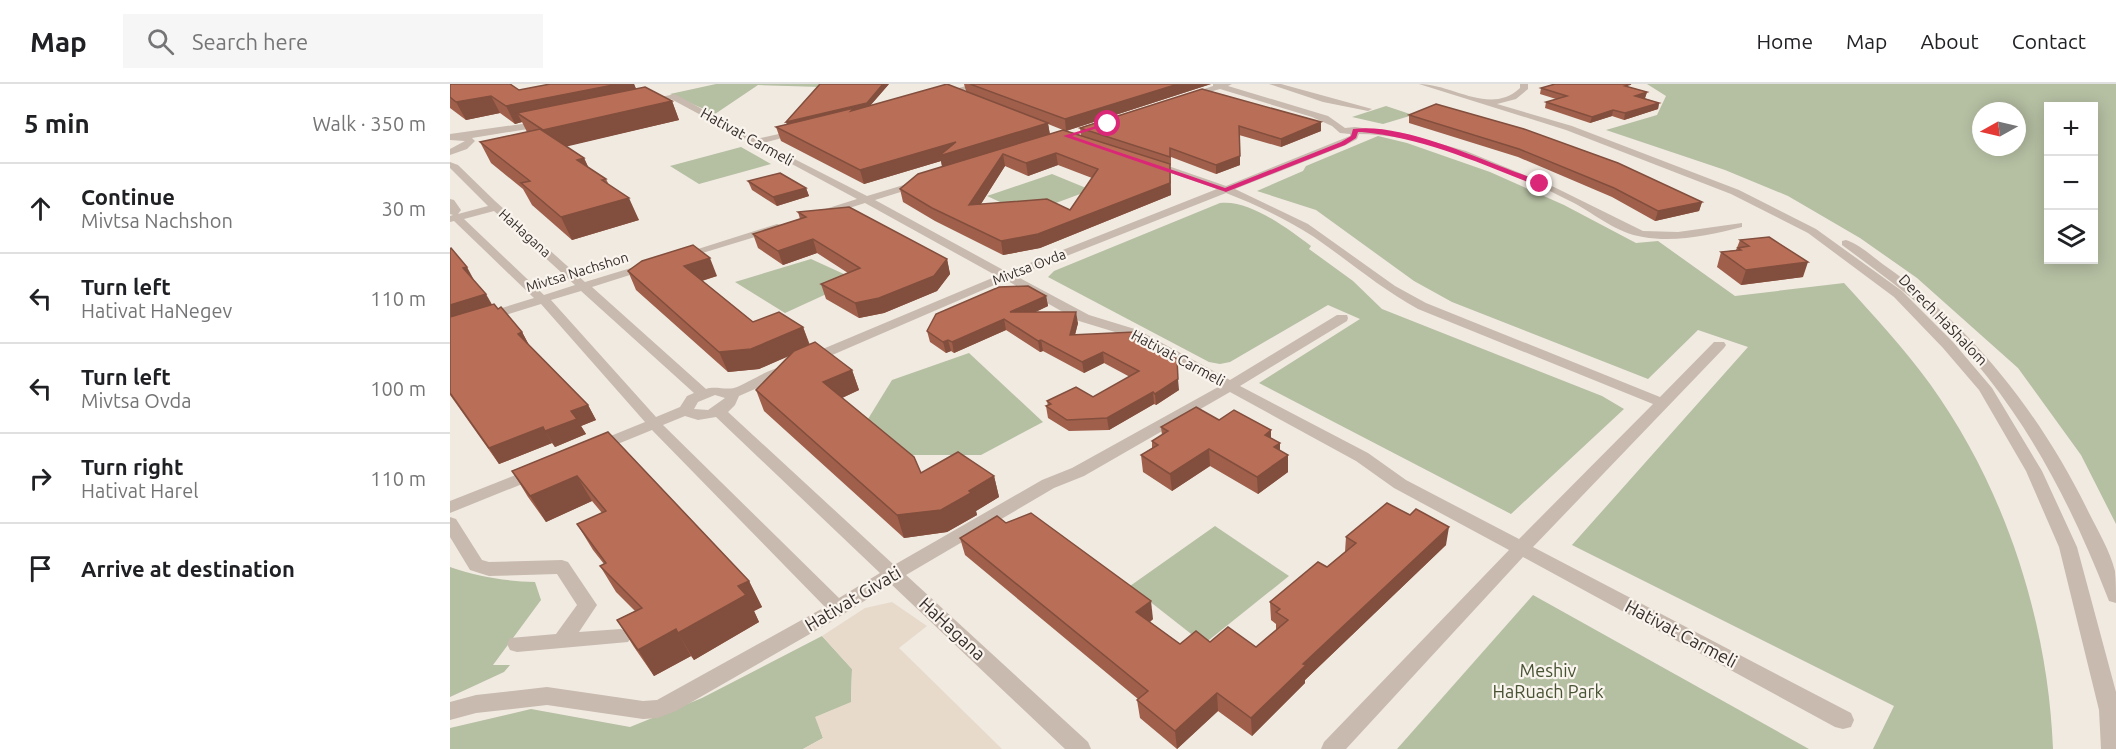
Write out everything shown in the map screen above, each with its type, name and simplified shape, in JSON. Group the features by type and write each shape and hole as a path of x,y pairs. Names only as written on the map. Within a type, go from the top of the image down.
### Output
{"street":[{"path":"932,96 981,84"},
{"path":"1274,84 1315,97 1368,109"},
{"name":"Derech HaShalom","path":"1423,84 1489,99"},
{"name":"Derech HaShalom","path":"1445,84 1641,155 1735,192 1812,231 1898,294 1948,345 1985,388 2034,471 2068,547 2110,710 2112,749"},
{"path":"1179,99 1220,85 1344,123 1355,130"},
{"path":"1489,99 1506,97 1524,89 1524,85"},
{"path":"1506,97 1524,85"},
{"path":"951,92 968,98"},
{"name":"Hativat Carmeli","path":"635,104 672,96 1084,318 1133,333 1230,385 1243,395 1362,457 1400,484 1843,720"},
{"path":"1286,106 1315,97"},
{"name":"Derech HaShalom","path":"1506,97 1734,183 1806,218 1862,253 1916,293 1971,346 2008,391 2036,431 2101,553 2116,596"},
{"path":"1315,115 1335,124 1343,131 1397,133 1466,155 1540,184 1641,234 1681,234 1738,225"},
{"path":"461,137 549,122"},
{"path":"755,142 809,128"},
{"path":"455,150 516,129"},
{"name":"Mivtsa Ovda","path":"731,394 1005,277 1350,140 1355,135 1355,130"},
{"name":"Mivtsa Ovda","path":"1330,147 1341,137 1343,131"},
{"path":"450,137 469,138 471,141 469,144"},
{"name":"HaHagana","path":"455,150 452,166 703,394"},
{"path":"1143,162 1226,190 1276,210 1306,227 1402,296 1422,306 1662,403"},
{"path":"806,218 928,181"},
{"path":"453,213 496,207"},
{"path":"453,213 542,299 653,423 832,603"},
{"name":"Mivtsa Nachshon","path":"450,328 786,224"},
{"name":"Hativat Givati","path":"450,711 476,704 547,696 635,710 658,709 829,614 1048,484 1078,472 1342,318"},
{"path":"1332,749 1520,549 1719,345"},
{"path":"722,391 731,394 732,401 718,411 700,415 689,413 686,410 688,403 703,394 722,391"},
{"path":"580,454 686,410"},
{"name":"HaHagana","path":"718,411 1080,749"},
{"path":"450,507 548,467"},
{"path":"450,523 476,565 489,569 562,567 587,605 562,641"},
{"path":"517,644 621,637"}],"green space":[{"path":"716,84 825,84 821,87 758,85 715,114 670,94"},
{"path":"1647,84 2116,84 2116,524 2081,455 2018,368 1917,278 1860,238 1788,196 1725,170 1606,130 1657,115 1666,96"},
{"path":"1386,106 1413,115 1383,124 1352,117"},
{"path":"1378,136 1407,143 1490,172 1564,205 1636,243 1658,241 1735,296 1844,283 1930,384 1957,424 2001,511 2032,605 2049,701 2053,749 1873,749 1894,706 1572,545 1748,347 1698,330 1648,379 1452,302 1414,281 1316,210 1257,191 1303,171 1306,166"},
{"path":"741,147 771,164 699,184 670,166"},
{"path":"1052,174 1091,190 1026,214 987,196"},
{"path":"1220,203 1244,206 1280,224 1311,246 1309,249 1353,281 1382,309 1602,396 1624,409 1511,514 1259,383 1360,319 1328,305 1230,362 1220,364 1209,362 1048,277 1054,271"},
{"path":"811,259 857,280 785,313 735,282"},
{"path":"969,353 1043,422 981,455 911,455 868,419 892,380"},
{"path":"1215,526 1289,576 1204,644 1130,586"},
{"path":"450,567 492,578 535,582 541,600 493,665 510,665 504,672 450,697"},
{"name":"Meshiv HaRuach Park","path":"1533,595 1809,749 1397,749"},
{"path":"822,636 852,669 851,703 816,717 823,738 803,749 450,749 450,728 531,709 630,727 702,698"}],"shaded area":[{"path":"892,602 927,626 899,648 1002,749 803,749 823,738 815,717 851,702 852,669 822,636 865,608"}],"building":[{"path":"450,84 510,84 519,90 550,84 618,84 506,106 491,96 456,102 450,97"},
{"path":"820,84 883,84 867,103 786,122"},
{"path":"947,84 1048,123 939,156 956,142 860,170 776,127 854,108 851,111"},
{"path":"970,84 1178,84 1065,119"},
{"path":"1555,84 1631,84 1625,86 1647,92 1635,96 1659,103 1625,113 1613,110 1592,117 1546,102 1567,96 1541,88"},
{"path":"645,87 672,101 543,130 517,113"},
{"path":"1202,89 1321,122 1281,139 1239,126 1240,156 1216,165 1170,148 1170,157 1080,128"},
{"path":"1436,104 1524,129 1618,163 1702,202 1658,211 1614,188 1519,149 1409,115"},
{"path":"540,129 584,158 577,160 629,198 561,217 521,183 530,181 480,142"},
{"path":"1063,130 1170,164 1170,183 1038,234 1001,241 932,208 900,189 918,174","holes":["1056,153 1098,169 1070,210 1047,199 969,205 1003,154 1026,163"]},
{"path":"780,173 806,188 773,197 748,181"},
{"path":"849,207 947,259 934,276 879,298 855,303 821,284 860,268 813,239 778,251 753,234 806,217 798,212"},
{"path":"1769,237 1808,262 1746,270 1721,252 1741,250 1738,248 1749,246 1740,240"},
{"path":"693,245 710,258 684,266 753,322 779,312 803,327 751,349 719,352 628,271 642,261"},
{"path":"451,248 467,267 463,268 486,294 450,305"},
{"path":"1028,286 1046,296 1010,312 1076,312 1070,335 1135,332 1137,333 1130,337 1177,359 1178,379 1155,394 1153,392 1107,418 1067,420 1046,406 1051,404 1047,401 1076,387 1093,397 1139,371 1103,352 1082,362 1041,340 1038,341 1004,319 952,342 948,340 943,342 927,331 936,314 999,287"},
{"path":"494,304 498,309 501,307 522,332 518,334 588,405 571,411 577,419 545,431 543,427 489,448 450,393 450,317"},
{"path":"815,342 852,370 823,382 914,457 921,473 958,452 994,476 969,491 971,493 941,510 897,515 756,390 794,351"},
{"path":"1196,407 1219,420 1234,410 1271,430 1265,435 1280,443 1274,447 1288,455 1257,477 1209,449 1170,474 1141,455 1158,445 1152,441 1168,431 1161,427"},
{"path":"608,432 749,581 738,586 746,595 678,633 676,629 638,650 617,620 642,608 600,566 606,563 577,524 606,511 577,476 530,496 512,471"},
{"path":"1387,503 1410,515 1416,509 1449,527 1303,664 1306,665 1251,718 1217,693 1175,731 1137,700 1148,691 960,538 997,516 1006,523 1031,513 1151,601 1136,612 1180,644 1196,631 1210,642 1228,627 1256,647 1288,620 1276,612 1280,609 1270,602 1318,562 1327,567 1356,543 1346,537"}],"route":[{"path":"1108,124 1066,136 1226,190 1330,147 1343,144 1354,136 1355,130 1397,133 1466,155 1540,184"}]}
